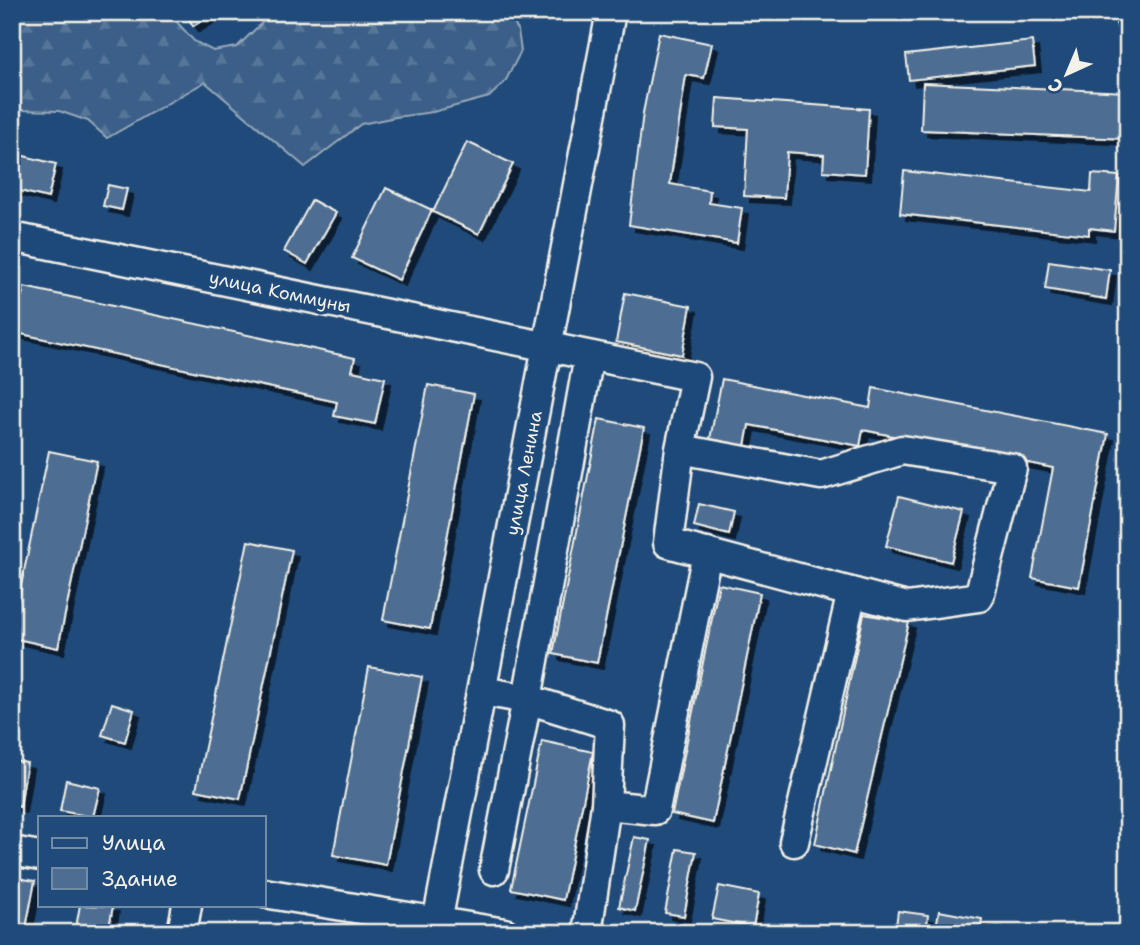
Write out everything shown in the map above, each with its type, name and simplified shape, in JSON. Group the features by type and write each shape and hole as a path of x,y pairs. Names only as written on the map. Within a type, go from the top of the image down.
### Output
{"street":[{"name":"улица Ленина","path":"436,927 611,12"},
{"name":"улица Коммуны","path":"12,237 695,377 680,449"},
{"path":"494,870 589,356"},
{"path":"680,449 821,475 902,450 1012,468 979,597 907,607 667,542 680,449"},
{"path":"606,805 655,810 707,553"},
{"path":"794,842 852,592"},
{"path":"482,691 527,698 610,725 606,805 587,933"},
{"path":"12,851 38,856"},
{"path":"266,893 436,927 505,933"},
{"path":"182,933 187,906"}],"green space":[{"path":"12,12 168,12 194,41 213,51 237,47 273,12 507,12 518,30 521,51 505,82 489,97 433,112 361,124 305,167 205,82 107,138 88,121 59,111 18,110 12,104"}],"building":[{"path":"185,12 216,12 193,26"},
{"path":"1113,12 1128,12 1128,65"},
{"path":"659,33 712,44 704,78 686,75 670,184 710,191 709,203 742,208 737,243 629,225 643,113"},
{"path":"1032,41 1035,66 909,80 906,55"},
{"path":"923,83 1128,92 1128,139 921,130"},
{"path":"717,98 869,109 865,174 823,171 824,155 787,152 784,198 744,196 748,129 715,127"},
{"path":"467,142 513,164 479,234 433,212"},
{"path":"12,153 56,164 48,198 12,189"},
{"path":"904,171 1091,192 1092,174 1119,176 1114,231 1089,228 1089,235 900,214"},
{"path":"108,185 127,189 122,210 103,206"},
{"path":"386,188 432,210 399,280 352,258"},
{"path":"312,200 336,213 307,264 284,251"},
{"path":"1049,261 1110,270 1106,299 1045,289"},
{"path":"24,287 355,358 352,371 385,378 375,424 334,416 337,402 12,332 12,294 22,296"},
{"path":"625,293 691,306 682,355 616,342"},
{"path":"722,379 870,408 873,388 1108,434 1079,587 1032,578 1053,468 863,430 860,446 749,425 745,446 710,439"},
{"path":"428,385 474,394 430,629 383,620"},
{"path":"599,419 644,428 597,663 553,654"},
{"path":"49,451 97,461 58,648 12,638"},
{"path":"899,496 964,512 951,562 886,546"},
{"path":"699,504 734,512 729,535 694,526"},
{"path":"248,541 292,550 240,799 196,790"},
{"path":"719,584 760,593 713,823 672,814"},
{"path":"864,614 909,622 854,854 815,844"},
{"path":"369,667 422,677 386,865 333,855"},
{"path":"112,703 134,710 125,742 102,735"},
{"path":"542,741 593,752 563,900 511,889"},
{"path":"12,760 27,763 20,807 12,805"},
{"path":"66,780 100,788 93,816 60,811"},
{"path":"634,837 650,840 635,911 619,907"},
{"path":"677,849 696,852 684,916 665,913"},
{"path":"12,877 35,881 25,933 12,933"},
{"path":"719,886 759,894 753,927 712,919"},
{"path":"80,906 113,906 108,933 75,933"},
{"path":"898,911 928,915 926,933 895,933"},
{"path":"939,911 982,919 980,933 935,933"},
{"path":"996,927 1026,933 995,933"}]}
